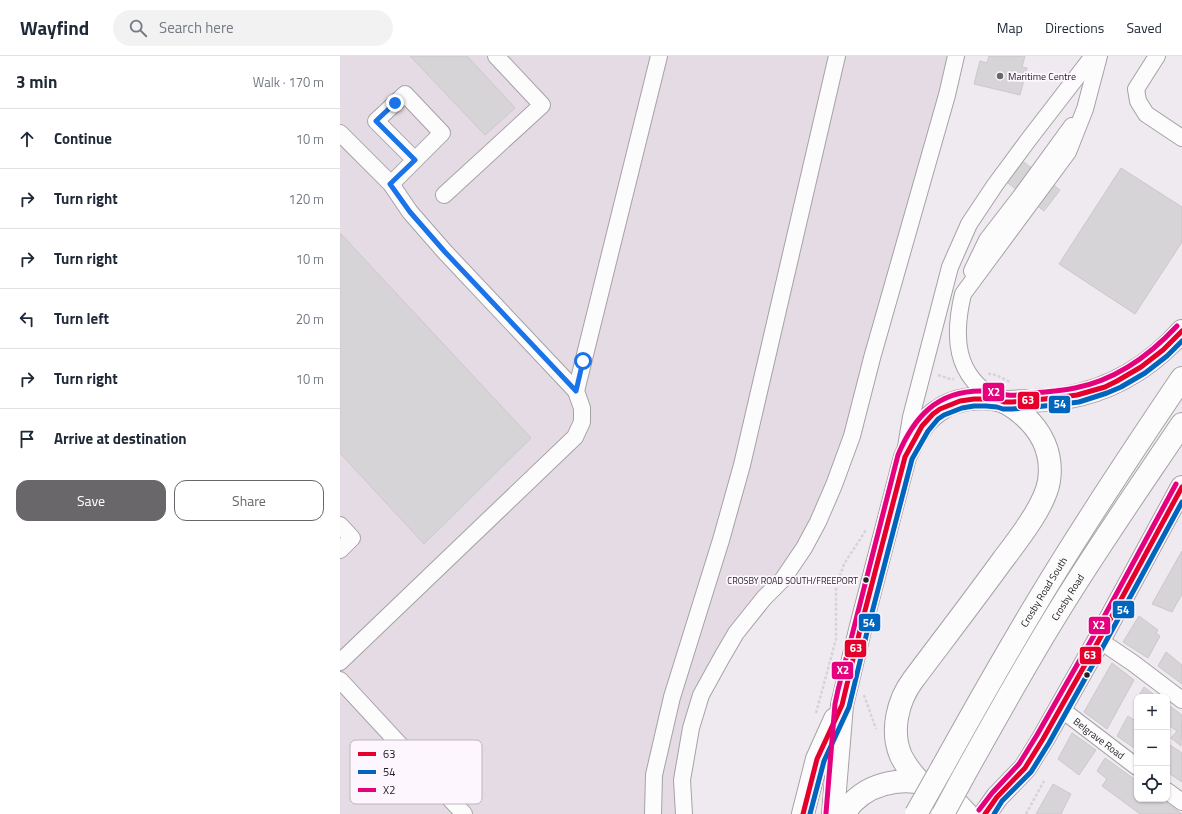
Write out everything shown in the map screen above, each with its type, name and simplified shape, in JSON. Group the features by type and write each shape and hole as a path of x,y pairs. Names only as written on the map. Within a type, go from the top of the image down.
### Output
{"highway":[{"path":"833,814 842,705 905,457 921,427 938,410 947,405 966,399 1006,395 1064,398 1104,387 1128,376 1145,364 1163,350 1182,331"},
{"name":"Crosby Road South","path":"916,814 1036,603 1094,511 1182,378"},
{"path":"921,783 905,763 898,747 896,737 898,711 904,694 1028,524 1044,494 1048,482 1050,469 1049,458 1041,435 1030,420 1016,409 1006,395"},
{"name":"Crosby Road","path":"943,814 1001,708 1056,616 1111,530 1182,424"},
{"path":"985,814 997,797 1025,768 1044,740 1182,487"},
{"path":"803,814 817,759 842,705"},
{"path":"844,814 853,802 867,791 884,784 903,782 921,783 940,790 957,803 967,814"}],"street":[{"path":"444,195 542,105 496,56"},
{"path":"576,391 659,56"},
{"path":"653,814 654,775 672,697 721,540 742,465 837,56"},
{"path":"684,814 682,780 691,728 701,695 736,633 764,598 783,579 804,548 818,522 834,485 852,436 872,358 947,95 956,56"},
{"path":"905,457 911,417 950,267 970,224 1008,168 1093,56"},
{"path":"1006,395 986,393 978,386 964,367 957,341 959,309 963,294 1068,152 1084,109 1099,56"},
{"path":"1157,56 1136,89 1138,101 1146,114 1182,138"},
{"path":"340,133 390,184 410,212 445,252 576,391 582,408 582,422 575,437 340,662"},
{"path":"390,184 415,160"},
{"path":"340,525 352,538 340,550"},
{"path":"1099,640 1133,663 1182,700"},
{"path":"340,680 396,740"},
{"name":"Belgrave Road","path":"1061,709 1136,766"},
{"path":"1170,793 1182,802"},
{"path":"455,804 464,814"}],"path":[{"path":"992,373 1006,381 1006,395"},
{"path":"934,374 950,379"},
{"path":"815,716 836,639 836,587 844,564 867,528"},
{"path":"864,695 876,730"},
{"path":"1026,814 1044,781"}],"shaded area":[{"path":"340,56 956,56 947,95 818,522 701,695 684,814 340,814"}],"building":[{"path":"410,56 467,56 515,108 485,135"},
{"name":"Maritime Centre","path":"989,56 1025,56 1022,67 1027,68 1020,95 974,84 980,61 987,63"},
{"path":"1011,152 1060,190 1044,211 995,173"},
{"path":"1121,168 1182,207 1182,242 1135,314 1059,264"},
{"path":"340,233 531,438 424,544 340,453"},
{"path":"1182,551 1182,594 1172,612 1152,604"},
{"path":"1139,616 1158,630 1156,633 1160,636 1148,658 1123,642"},
{"path":"1166,652 1182,665 1182,684 1158,666"},
{"path":"1112,663 1134,680 1107,729 1084,712"},
{"path":"1144,687 1153,694 1140,694"},
{"path":"1170,706 1182,715 1181,746 1171,738 1177,731 1170,726"},
{"path":"1128,716 1134,720 1134,748 1117,736"},
{"path":"1072,733 1096,750 1079,775 1058,759"},
{"path":"1170,745 1182,753 1182,782 1170,774"},
{"path":"1105,758 1134,779 1134,802 1165,802 1182,814 1140,814 1102,786 1107,779 1097,771"},
{"path":"1053,784 1071,794 1061,814 1036,814"}],"transit line":[{"name":"X2","path":"826,813 835,704 838,690 898,455 904,441 912,429 920,418 940,401 965,392 981,391 1006,395 1017,395 1075,388 1104,379 1118,373 1143,357 1177,326"},
{"name":"63","path":"803,814 817,759 842,705 905,457 922,426 940,409 960,401 987,399 1012,402 1055,398 1077,395 1105,387 1141,367 1163,350 1182,331"},
{"name":"54","path":"810,814 824,761 849,707 912,459 928,431 938,419 962,408 986,406 1012,409 1055,405 1079,402 1107,393 1121,387 1145,373 1167,356 1182,341"},
{"name":"X2","path":"979,810 992,793 1019,764 1037,735 1093,637 1176,484"},
{"name":"63","path":"985,814 997,797 1025,768 1043,739 1099,640 1182,487"},
{"name":"54","path":"994,814 1002,801 1031,772 1049,743 1182,502"}],"place":[{"name":"Maritime Centre","path":"1000,76"},
{"name":"CROSBY ROAD SOUTH/FREEPORT","path":"866,580"}],"route":[{"path":"395,103 376,121 415,160 390,184 410,212 445,252 576,391 583,361"}]}
